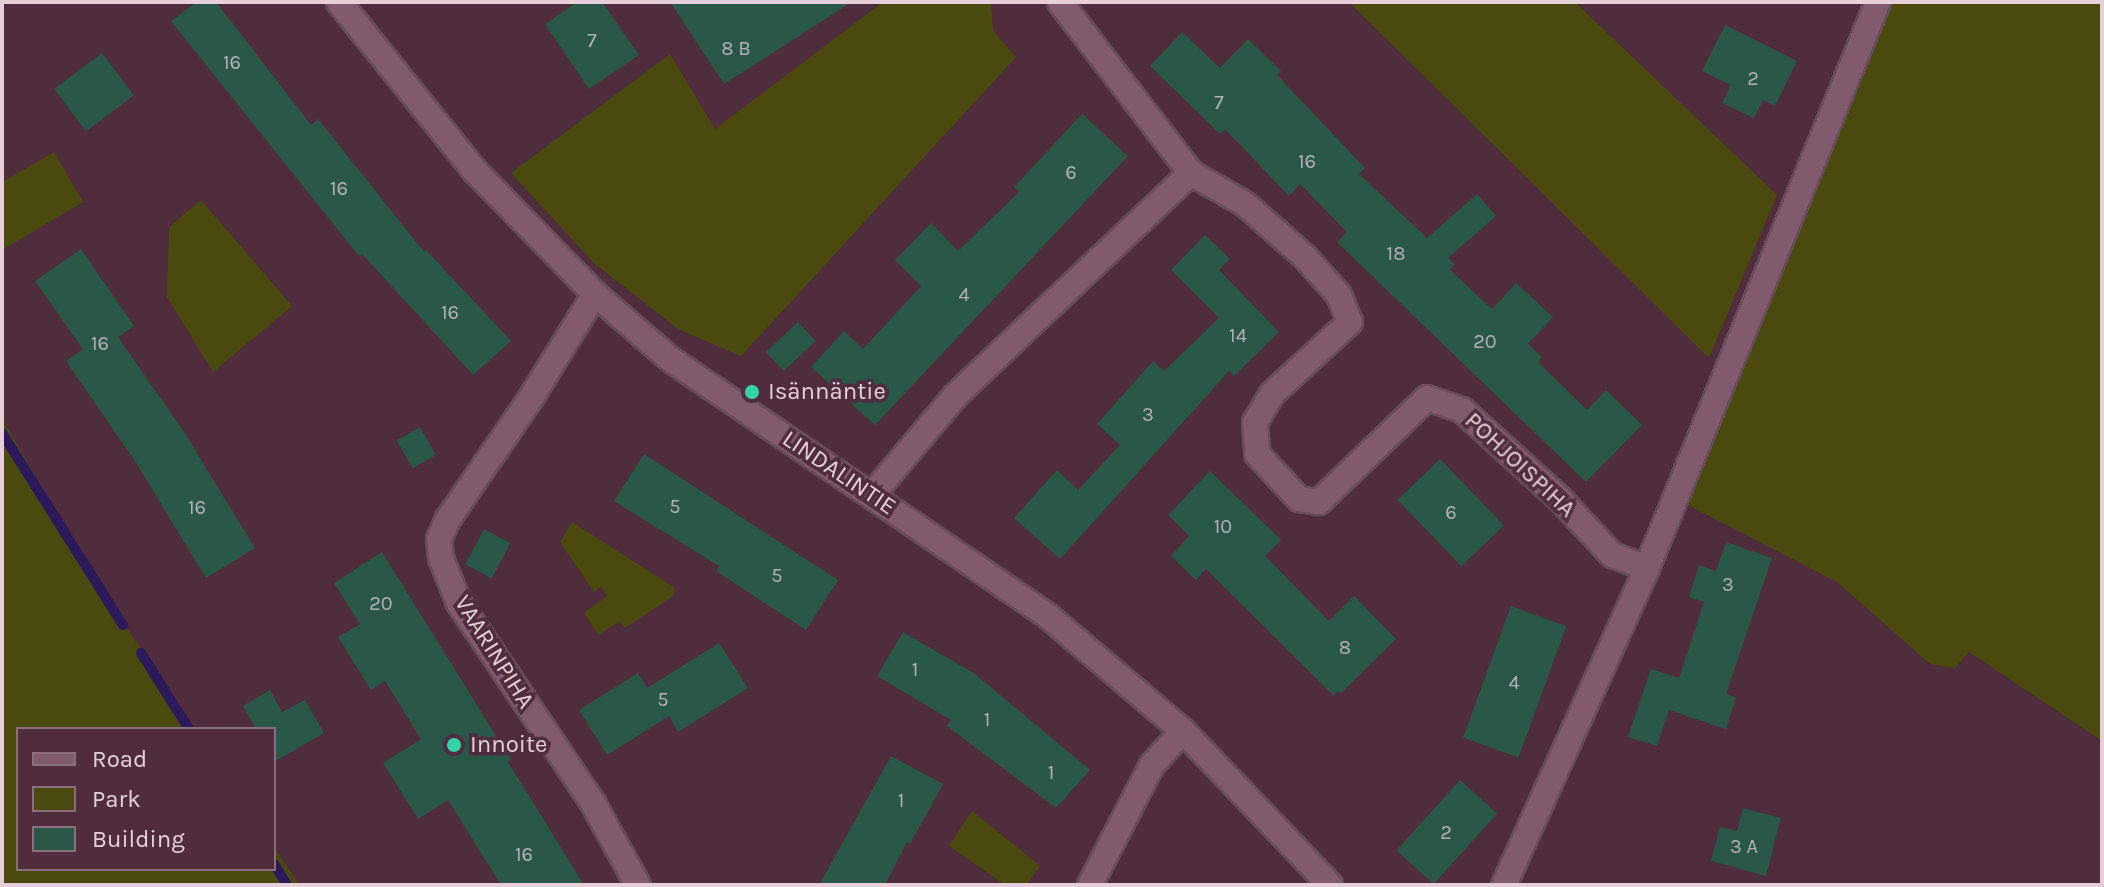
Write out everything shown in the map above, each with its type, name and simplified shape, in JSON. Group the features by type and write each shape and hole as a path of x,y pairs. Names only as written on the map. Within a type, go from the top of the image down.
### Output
{"street":[{"name":"LINDALINTIE","path":"339,2 474,170 595,294 670,359 1049,617 1183,731 1330,885"},
{"path":"872,495 955,396 1191,173 1060,2"},
{"path":"1504,885 1647,568 1878,2"},
{"name":"POHJOISPIHA","path":"1191,173 1245,204 1305,257 1339,295 1350,322 1272,394 1255,422 1257,454 1299,499 1319,502 1427,398 1462,410 1559,498 1612,555 1647,568"},
{"name":"VAARINPIHA","path":"595,294 531,398 448,519 439,539 441,558 459,603 594,805 638,885"},
{"path":"1090,885 1152,765 1183,731"}],"green space":[{"path":"883,2 991,2 993,31 1016,57 741,356 678,329 594,263 511,173 670,54 715,129"},
{"path":"1349,2 1575,2 1777,195 1709,358"},
{"path":"1893,2 2102,2 2102,741 1969,652 1955,668 1930,664 1837,582 1686,504"},
{"path":"54,152 83,202 2,250 2,182"},
{"path":"201,200 292,306 213,372 167,297 169,227"},
{"path":"2,419 112,606 194,727 16,727 16,871 276,871 276,850 299,885 2,885"},
{"path":"572,522 675,588 673,596 625,628 620,621 598,635 584,613 607,596 601,586 594,592 560,542"},
{"path":"972,811 1040,866 1026,885 1005,885 949,846"}],"building":[{"path":"196,2 216,2 311,125 318,119 424,252 426,250 511,341 473,375 362,254 359,256 171,21"},
{"path":"577,2 602,2 639,55 589,89 545,24"},
{"path":"670,2 852,2 724,84"},
{"path":"1725,25 1797,61 1775,106 1763,100 1754,118 1722,103 1731,85 1702,71"},
{"path":"1182,32 1220,68 1248,39 1281,71 1277,75 1365,168 1359,174 1427,238 1477,194 1496,216 1448,258 1455,264 1450,270 1492,309 1516,283 1553,317 1528,344 1542,357 1538,362 1587,410 1606,390 1642,425 1586,482 1337,242 1347,232 1300,184 1289,196 1225,129 1220,134 1150,66"},
{"path":"102,53 134,95 86,131 54,89"},
{"path":"1082,114 1128,156 875,425 811,367 844,331 863,349 921,286 895,260 931,223 958,251 1019,192 1014,187"},
{"path":"1205,235 1230,259 1219,270 1279,332 1234,376 1229,371 1060,559 1014,518 1057,470 1078,490 1120,445 1097,424 1153,361 1164,371 1219,318 1171,270"},
{"path":"81,249 134,326 118,337 184,432 255,548 206,578 135,461 66,361 83,349 35,281"},
{"path":"798,322 816,341 784,371 766,352"},
{"path":"420,427 436,455 413,468 397,440"},
{"path":"644,454 838,580 806,630 716,571 719,566 614,501"},
{"path":"1440,459 1504,525 1461,566 1398,500"},
{"path":"1210,471 1281,540 1265,556 1329,621 1354,596 1396,639 1341,693 1337,691 1334,696 1206,569 1196,580 1171,556 1189,536 1168,515"},
{"path":"484,529 510,543 492,578 465,564"},
{"path":"1726,542 1772,558 1726,694 1736,697 1726,729 1669,710 1657,746 1628,737 1651,669 1679,678 1704,602 1689,597 1699,565 1716,571"},
{"path":"382,552 511,760 508,762 584,885 501,885 448,800 418,819 383,763 421,739 385,681 371,690 338,637 360,624 334,583"},
{"path":"1511,606 1566,626 1519,758 1463,738"},
{"path":"903,632 975,674 1090,770 1056,808 947,726 951,720 877,676"},
{"path":"719,643 748,688 678,732 669,716 607,755 579,710 638,673 647,688"},
{"path":"270,690 282,712 305,700 324,733 276,761 276,727 255,727 243,706"},
{"path":"891,756 943,784 910,844 907,842 885,885 819,885"},
{"path":"1460,780 1497,813 1434,884 1396,851"},
{"path":"1743,808 1781,818 1766,876 1711,861 1720,827 1737,831"}],"waterway":[{"path":"2,433 123,625"},
{"path":"141,653 188,727"},
{"path":"276,867 287,885"}],"place":[{"name":"Isännäntie","path":"752,392"},
{"name":"Innoite","path":"454,745"}]}
